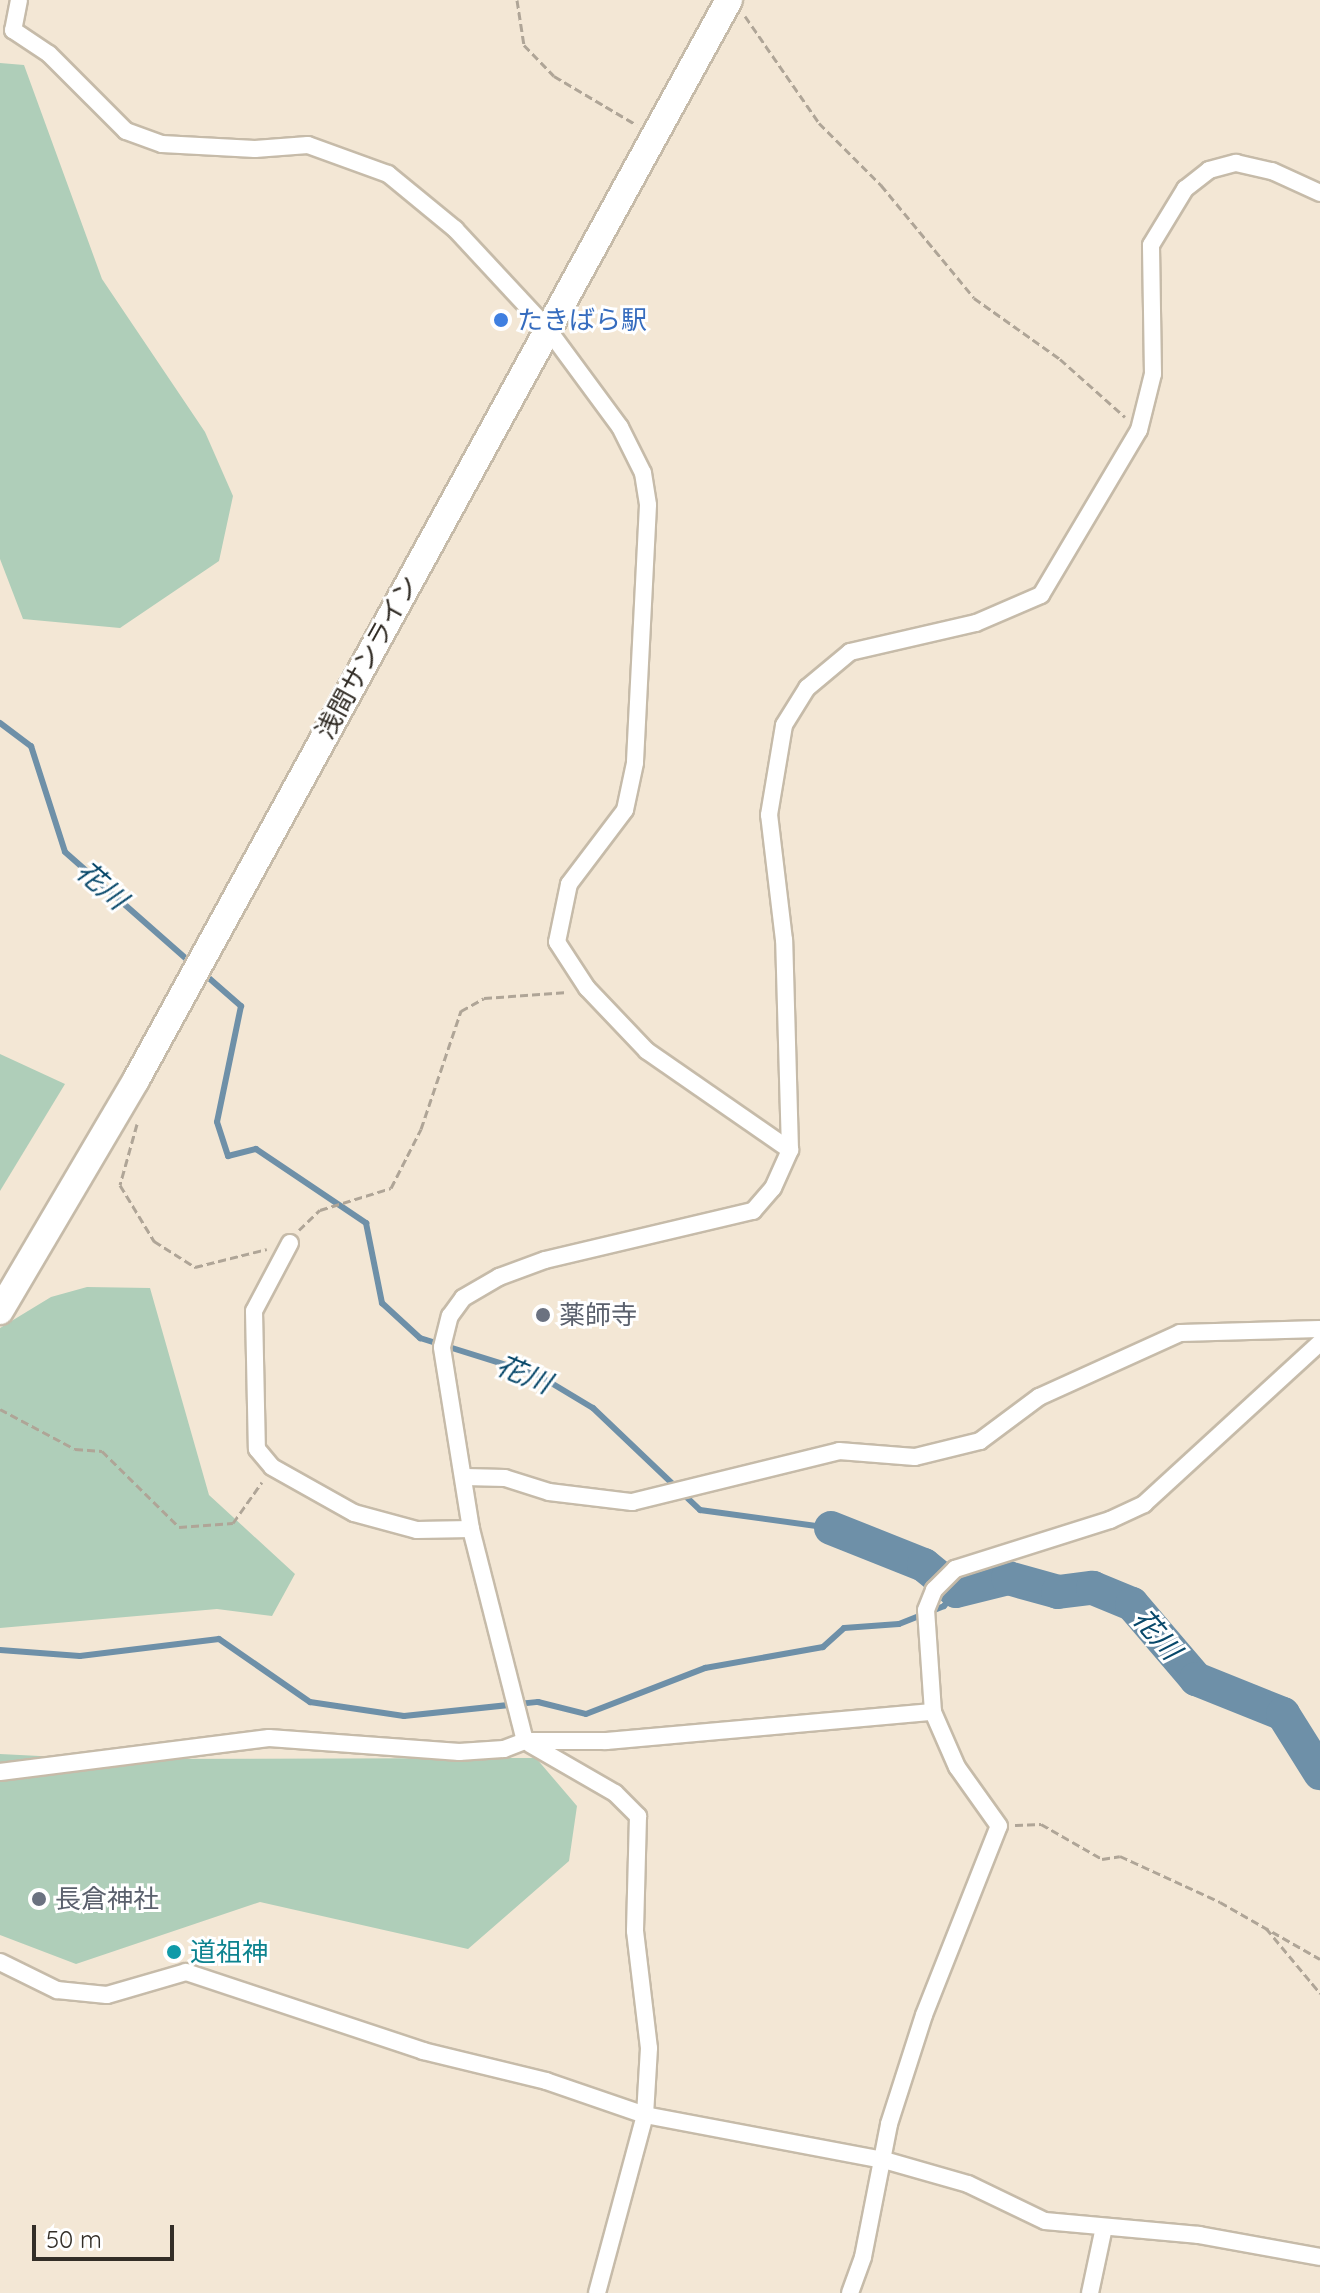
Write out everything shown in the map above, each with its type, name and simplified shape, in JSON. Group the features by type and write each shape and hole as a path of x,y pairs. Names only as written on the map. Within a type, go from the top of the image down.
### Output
{"main road":[{"name":"浅間サンライン","path":"0,1311 136,1080 547,328 735,6"}],"street":[{"path":"19,0 13,30 49,54 126,131 162,144 255,149 308,145 388,174 455,229 547,328 620,427 643,473 648,505 645,618 628,795 625,810 569,884 557,921 557,942 587,988 647,1051 790,1150"},
{"path":"597,2293 645,2115 649,2048 635,1931 638,1816 602,1785 525,1741 471,1529 442,1347 450,1316 463,1298 545,1260 753,1211 773,1188 790,1150 784,940 769,815 784,725 807,688 830,664 850,652 976,623 1041,595 1139,430 1153,374 1151,245 1185,189 1209,170 1236,163 1272,171 1320,193"},
{"path":"290,1243 254,1311 257,1449 272,1467 354,1513 417,1530 471,1529"},
{"path":"465,1477 505,1478 549,1492 632,1502 839,1451 915,1457 980,1441 1039,1397 1180,1333 1261,1327 1320,1329"},
{"path":"850,2293 863,2257 889,2124 924,2015 999,1826 957,1767 933,1712 926,1610 946,1575 968,1564 1110,1520 1144,1504 1320,1343"},
{"path":"0,1772 269,1738 459,1752 504,1749 525,1741 606,1741 933,1712"},
{"path":"0,1962 57,1990 107,1995 186,1972 423,2051 546,2081 645,2115 884,2160 968,2184 1045,2221 1199,2235 1320,2257"},
{"path":"1090,2293 1104,2227"}],"path":[{"path":"517,0 524,45 554,76 658,137"},
{"path":"735,6 819,123 881,185 974,298 1060,359 1139,430"},
{"path":"141,1113 120,1185 154,1241 195,1267 290,1243 320,1210 391,1188 421,1129 461,1011 484,998 542,997 587,988"},
{"path":"0,1409 75,1449 102,1451 179,1527 233,1523 272,1467"},
{"path":"999,1826 1041,1824 1102,1859 1120,1856 1264,1925 1320,1959"},
{"path":"1264,1925 1320,1993"}],"green space":[{"path":"0,63 24,65 102,279 205,432 233,496 219,561 120,628 23,619 0,559"},
{"path":"0,1054 65,1084 0,1191"},
{"path":"87,1287 150,1288 209,1495 295,1574 272,1616 217,1609 0,1628 0,1328 51,1297"},
{"path":"0,1754 99,1759 536,1758 577,1806 569,1861 468,1949 260,1902 76,1964 0,1935"}],"waterway":[{"name":"花川","path":"0,723 31,746 65,852 193,965"},
{"name":"花川","path":"202,972 241,1006 217,1122 228,1156 256,1149 366,1223 382,1303 420,1338 538,1375 593,1408 700,1510 831,1528"},
{"name":"花川","path":"831,1528 924,1565 956,1591 1008,1578 1058,1592 1093,1588 1132,1604 1196,1679 1283,1714 1320,1773"},
{"path":"0,1650 80,1656 219,1639 310,1702 404,1716 538,1702 586,1714 705,1668 823,1647 844,1628 899,1624 944,1606 956,1591"}],"place":[{"name":"たきばら駅","path":"501,320"},
{"name":"薬師寺","path":"543,1315"},
{"name":"長倉神社","path":"39,1899"},
{"name":"道祖神","path":"174,1952"}]}
